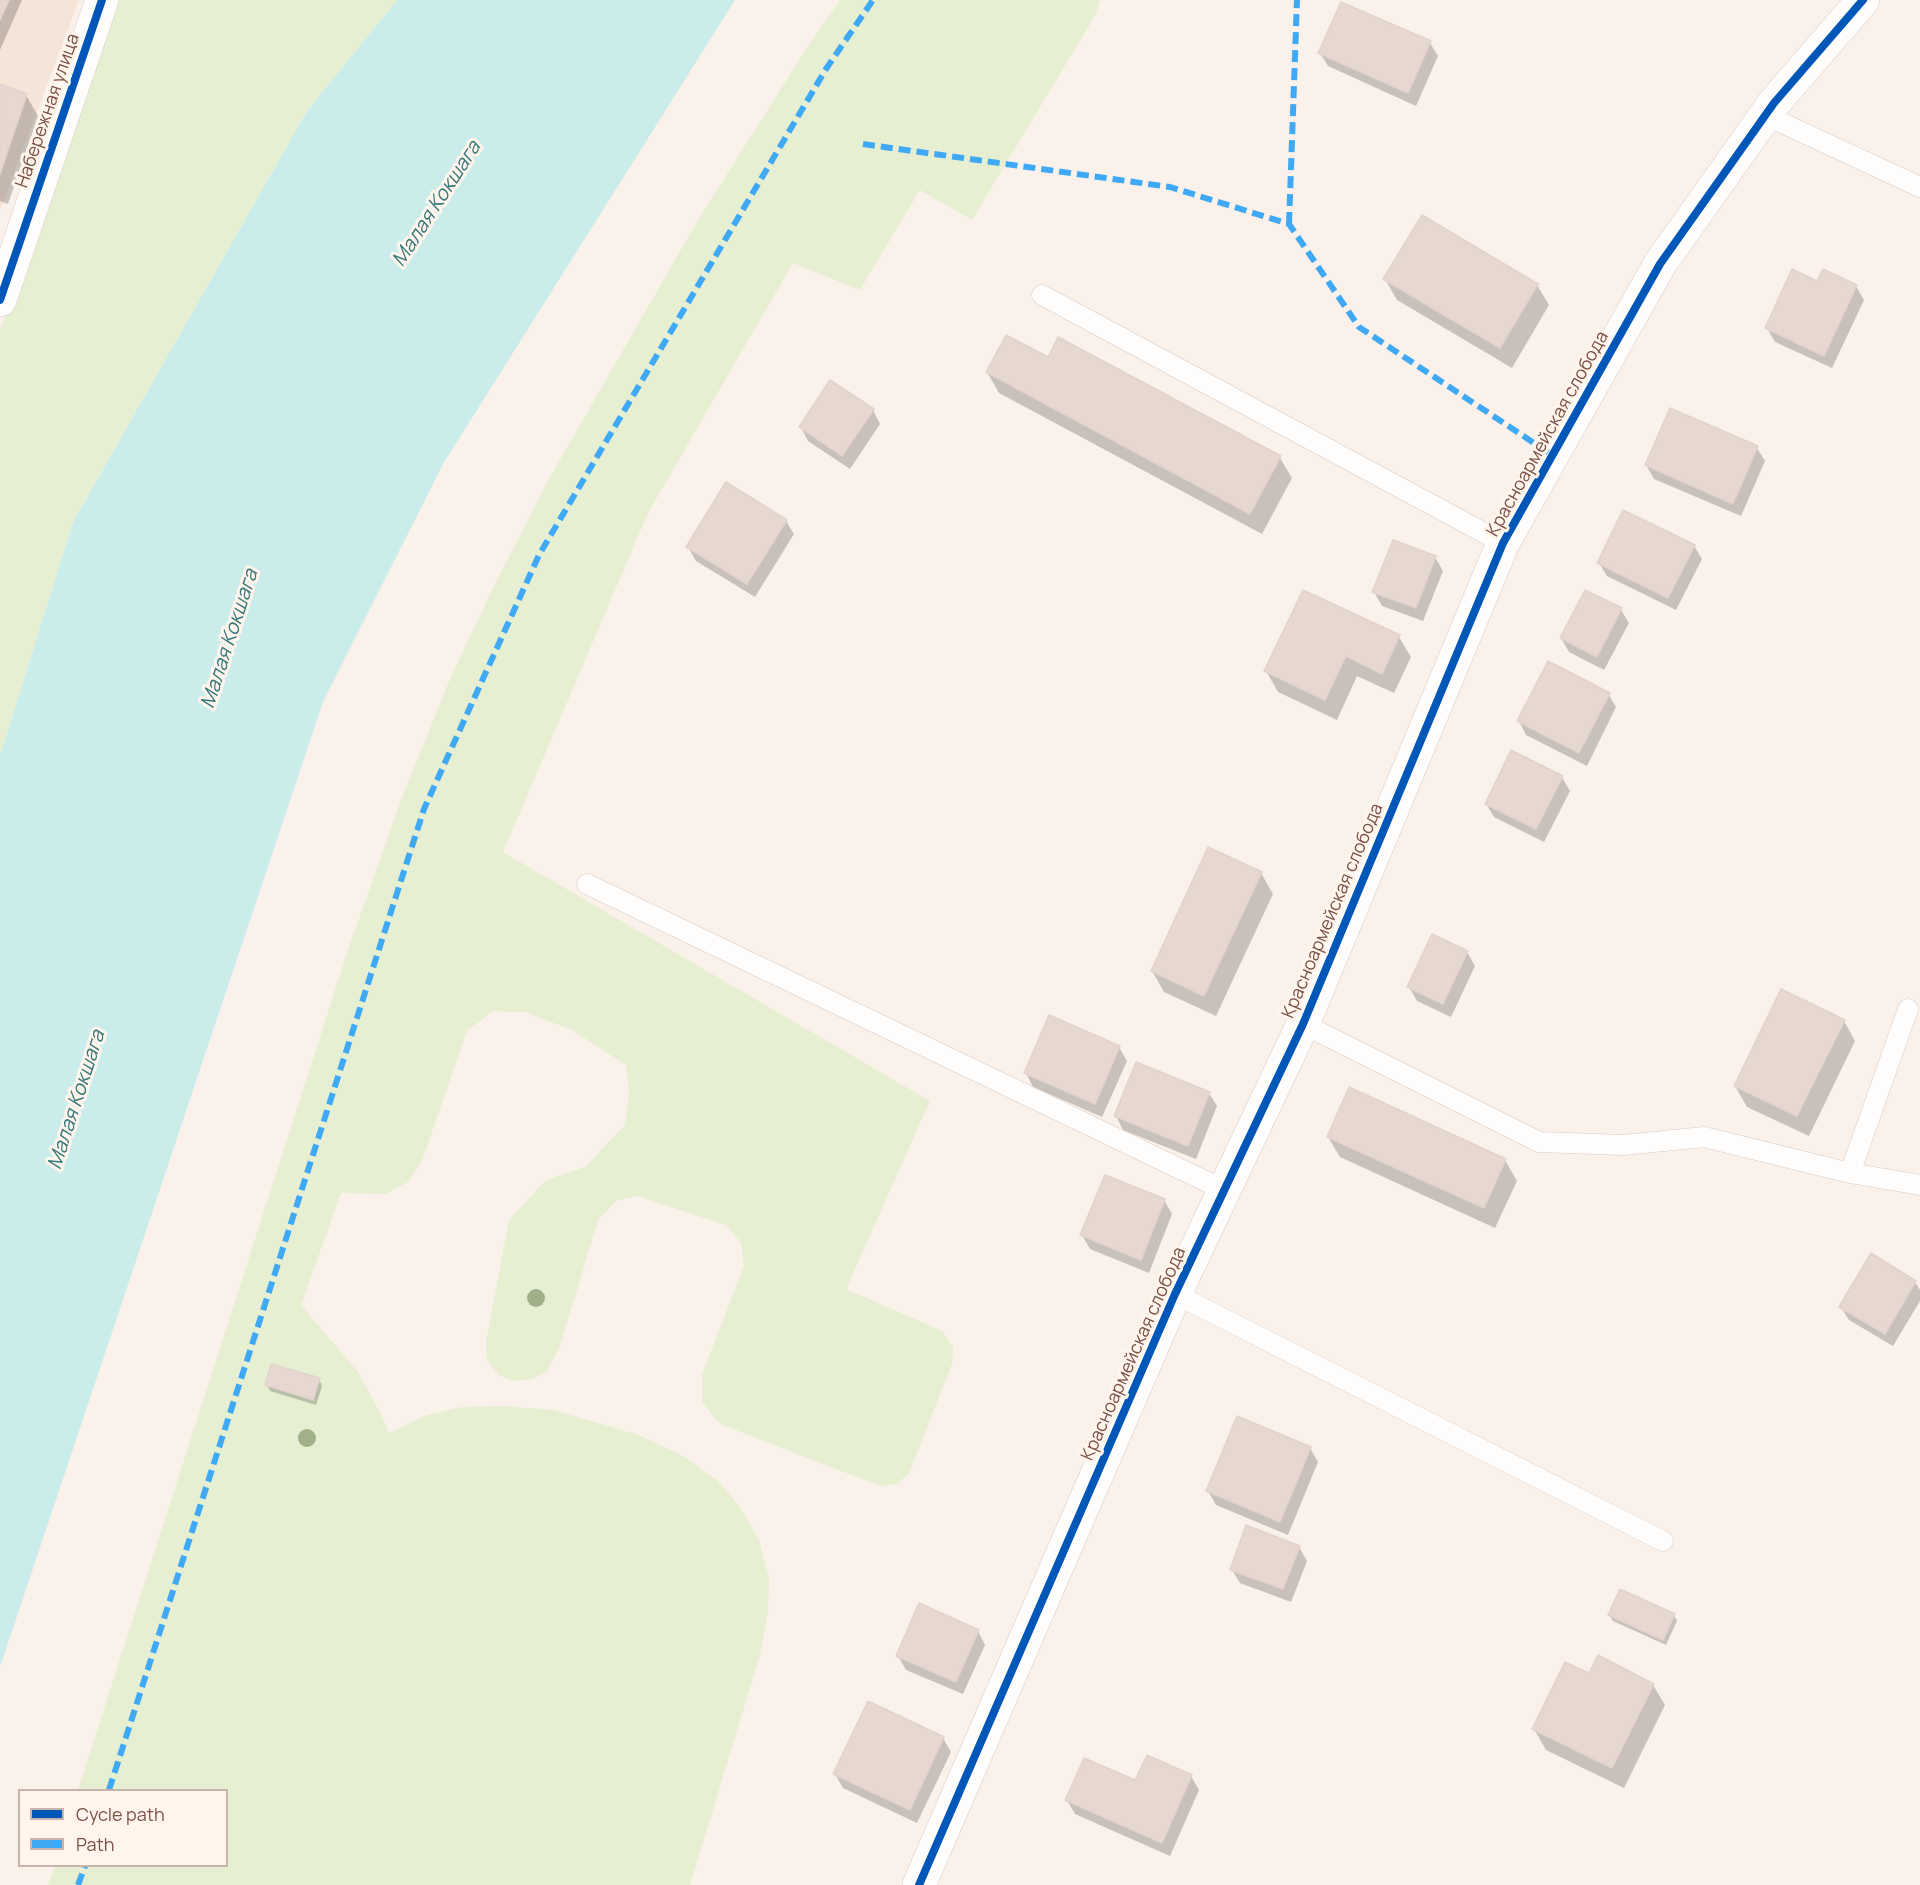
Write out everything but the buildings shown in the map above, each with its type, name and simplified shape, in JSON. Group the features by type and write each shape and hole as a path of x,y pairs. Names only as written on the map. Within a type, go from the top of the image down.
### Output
{"street":[{"name":"Набережная улица","path":"0,300 102,0"},
{"name":"Красноармейская слобода","path":"919,1885 1175,1294 1303,1024 1503,543 1660,264 1765,115 1863,0"}],"lane":[{"path":"1765,115 1920,187"},
{"path":"1042,295 1503,543"},
{"path":"587,884 1224,1190"},
{"path":"1850,1173 1908,1010"},
{"path":"1303,1024 1539,1142 1623,1145 1704,1137 1850,1173 1920,1185"},
{"path":"1175,1294 1663,1541"}],"shaded area":[{"path":"0,0 79,0 0,210"}],"green space":[{"path":"114,0 397,0 307,111 73,522 0,756 0,330"},
{"path":"840,0 1100,0 1095,16 972,220 920,190 860,290 793,263 648,513 503,852 930,1101 846,1289 942,1331 953,1346 952,1364 909,1473 897,1484 880,1486 720,1424 702,1402 702,1374 744,1266 741,1243 726,1225 637,1196 616,1201 598,1220 560,1346 547,1371 533,1379 512,1381 499,1375 487,1361 486,1341 509,1220 546,1180 585,1167 625,1125 629,1092 626,1065 572,1030 525,1012 493,1011 467,1031 422,1161 408,1182 386,1194 341,1193 301,1305 358,1372 389,1433 424,1416 462,1407 503,1406 553,1410 639,1435 685,1457 718,1481 741,1508 759,1540 769,1579 768,1611 760,1655 690,1885 48,1885 55,1867 228,1867 228,1789 78,1789 348,950 401,800 450,679 546,484 698,220 808,46"}],"water":[{"name":"Малая Кокшага","path":"397,0 735,0 443,464 323,702 0,1667 0,756 73,522 307,111"}],"marked path":[{"path":"109,1789 424,809 539,555 826,69 873,0"},
{"path":"1289,224 1297,0"},
{"path":"863,144 1170,187 1289,224 1359,327 1552,455"},
{"path":"78,1885 85,1867"}],"cycle path":[{"path":"0,300 102,0"},
{"path":"919,1885 1175,1294 1303,1024 1503,543 1660,264 1774,103 1863,0"}]}
